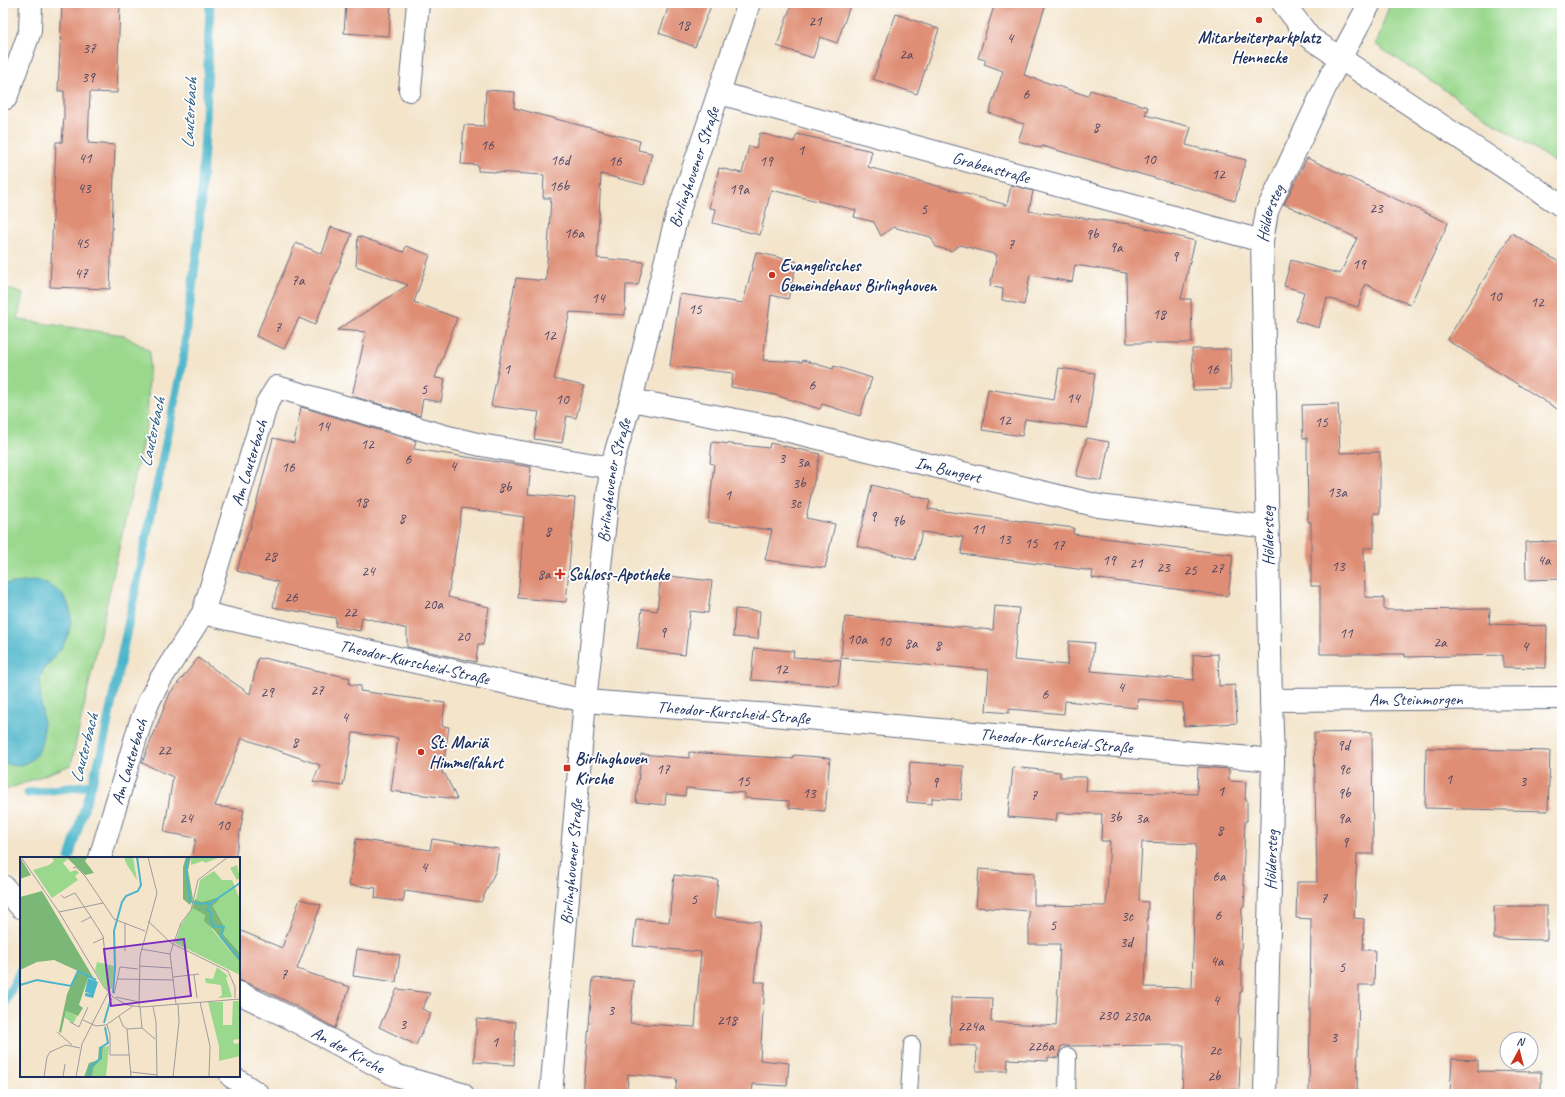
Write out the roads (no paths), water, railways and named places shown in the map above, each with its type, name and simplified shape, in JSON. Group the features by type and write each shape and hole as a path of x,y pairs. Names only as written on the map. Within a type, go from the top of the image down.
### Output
{"street":[{"path":"6,98 30,31 31,3"},
{"path":"410,90 418,3"},
{"name":"Birlinghovener Straße","path":"551,1094 585,701 612,468 631,400 676,219 749,3"},
{"path":"1283,3 1310,38 1562,206"},
{"name":"Höldersteg","path":"1265,1094 1273,760 1262,241 1267,211 1330,77 1370,3"},
{"name":"Grabenstraße","path":"719,94 1262,241"},
{"name":"Am Lauterbach","path":"100,857 140,724 149,701 160,680 202,613 267,403 277,387 448,437 481,445 612,468"},
{"name":"Im Bungert","path":"631,400 777,428 1099,506 1268,527"},
{"name":"Theodor-Kurscheid-Straße","path":"202,613 585,701 788,716 1273,760"},
{"name":"Am Steinmorgen","path":"1271,700 1562,698"},
{"path":"3,886 20,906"},
{"name":"An der Kirche","path":"240,993 286,1016 395,1075 462,1094"},
{"path":"233,1077 258,1094"}],"lane":[{"path":"910,1094 912,1045"},
{"path":"1067,1094 1068,1056"}],"water":[{"path":"36,581 58,590 65,598 71,616 70,627 61,648 45,668 41,676 40,687 43,729 40,749 34,757 26,763 14,766 3,762 3,584"}],"waterway":[{"name":"Lauterbach","path":"69,857 101,754 182,366 198,242 206,118 210,3"},
{"path":"28,793 92,785"},
{"name":"Lauterbach","path":"3,1007 20,971"}],"place":[{"name":"Mitarbeiterparkplatz Hennecke","path":"1259,20"},
{"name":"Evangelisches Gemeindehaus Birlinghoven","path":"772,275"},
{"name":"Schloss-Apotheke","path":"560,574"},
{"name":"St. Mariä Himmelfahrt","path":"421,752"},
{"name":"Birlinghoven Kirche","path":"567,768"}]}
